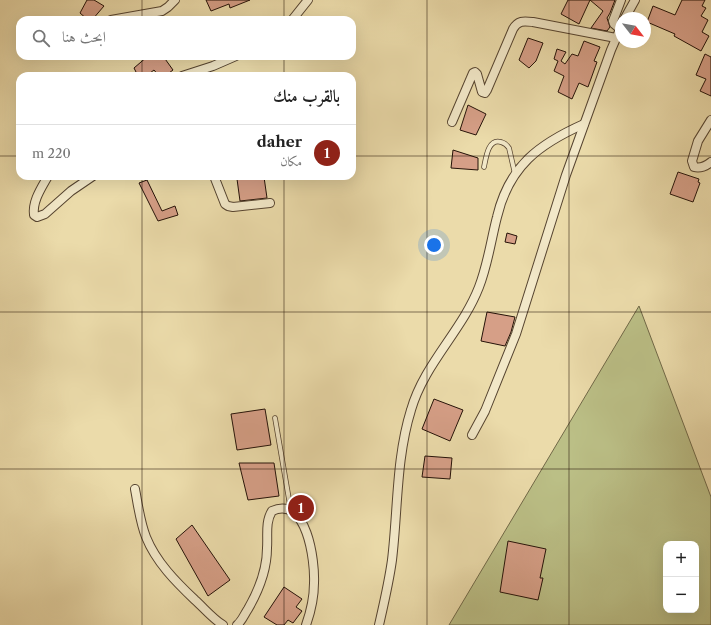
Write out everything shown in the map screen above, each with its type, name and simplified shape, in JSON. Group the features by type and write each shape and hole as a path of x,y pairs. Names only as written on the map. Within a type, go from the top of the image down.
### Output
{"street":[{"path":"133,16 162,11 175,0"},
{"path":"295,16 308,0"},
{"path":"616,12 621,0"},
{"path":"629,12 635,0"},
{"path":"615,13 612,20 615,25"},
{"path":"452,122 473,73 475,72 477,74 482,92 485,93 487,90 513,29 518,22 533,22 615,38"},
{"path":"472,435 485,410 516,334 566,176 615,41"},
{"path":"194,72 227,60"},
{"path":"711,120 698,141 692,161 694,166 700,168 711,162"},
{"path":"379,625 387,592 392,559 402,452 410,411 418,390 458,328 479,288 488,264 497,216 502,199 515,174 523,163 554,138 584,124"},
{"path":"46,180 36,198 34,214 37,217 44,214 71,191 87,180"},
{"path":"216,180 225,204 228,206 233,207 270,203"},
{"path":"135,489 146,537 154,552 182,588 223,625"},
{"path":"237,625 254,598 263,578 267,558 267,527 269,515 277,509 287,509 291,511 300,521 304,529 314,562 313,603 306,625"}],"lane":[{"path":"484,167 490,146 497,141 507,145 509,148 515,174"},
{"path":"275,418 291,511"}],"green space":[{"path":"639,306 711,497 711,625 449,625"}],"building":[{"path":"87,0 94,0 104,6 95,16 83,16 80,13"},
{"path":"206,0 250,0 230,8 229,4 211,11"},
{"path":"568,0 590,0 579,24 561,14"},
{"path":"590,0 615,0 607,18 610,27 607,31 591,28 603,11"},
{"path":"682,0 705,0 702,6 706,8 701,16 708,20 702,32 709,36 701,51 674,36 675,34 651,24 651,12 653,6 675,15"},
{"path":"528,38 543,43 536,61 529,68 519,60"},
{"path":"584,41 600,47 594,61 597,62 588,87 579,83 572,99 558,92 564,76 554,71 558,61 554,59 557,49 566,52 561,61 565,64 572,54 578,56"},
{"path":"705,54 711,57 711,96 700,91 706,79 696,75"},
{"path":"143,60 166,60 173,70 170,72 156,72 154,70 151,72 136,72 134,68"},
{"path":"468,105 486,114 476,135 460,130"},
{"path":"453,150 478,158 478,170 451,168"},
{"path":"678,172 699,179 698,182 700,183 693,202 670,194"},
{"path":"147,180 162,211 175,206 178,215 158,221 139,183"},
{"path":"237,180 264,180 267,198 240,201"},
{"path":"507,233 517,236 515,244 505,242"},
{"path":"487,312 515,317 505,346 481,341"},
{"path":"434,399 463,410 450,441 422,429"},
{"path":"265,409 271,445 237,450 231,414"},
{"path":"425,456 452,458 450,479 422,477"},
{"path":"239,463 274,463 279,496 248,500"},
{"path":"192,525 230,580 208,596 176,539"},
{"path":"508,541 546,549 540,578 543,578 538,600 500,592"},
{"path":"284,587 302,599 296,607 302,611 293,623 288,620 284,625 277,625 264,617"}],"place":[{"name":"daher","path":"301,508"}]}
